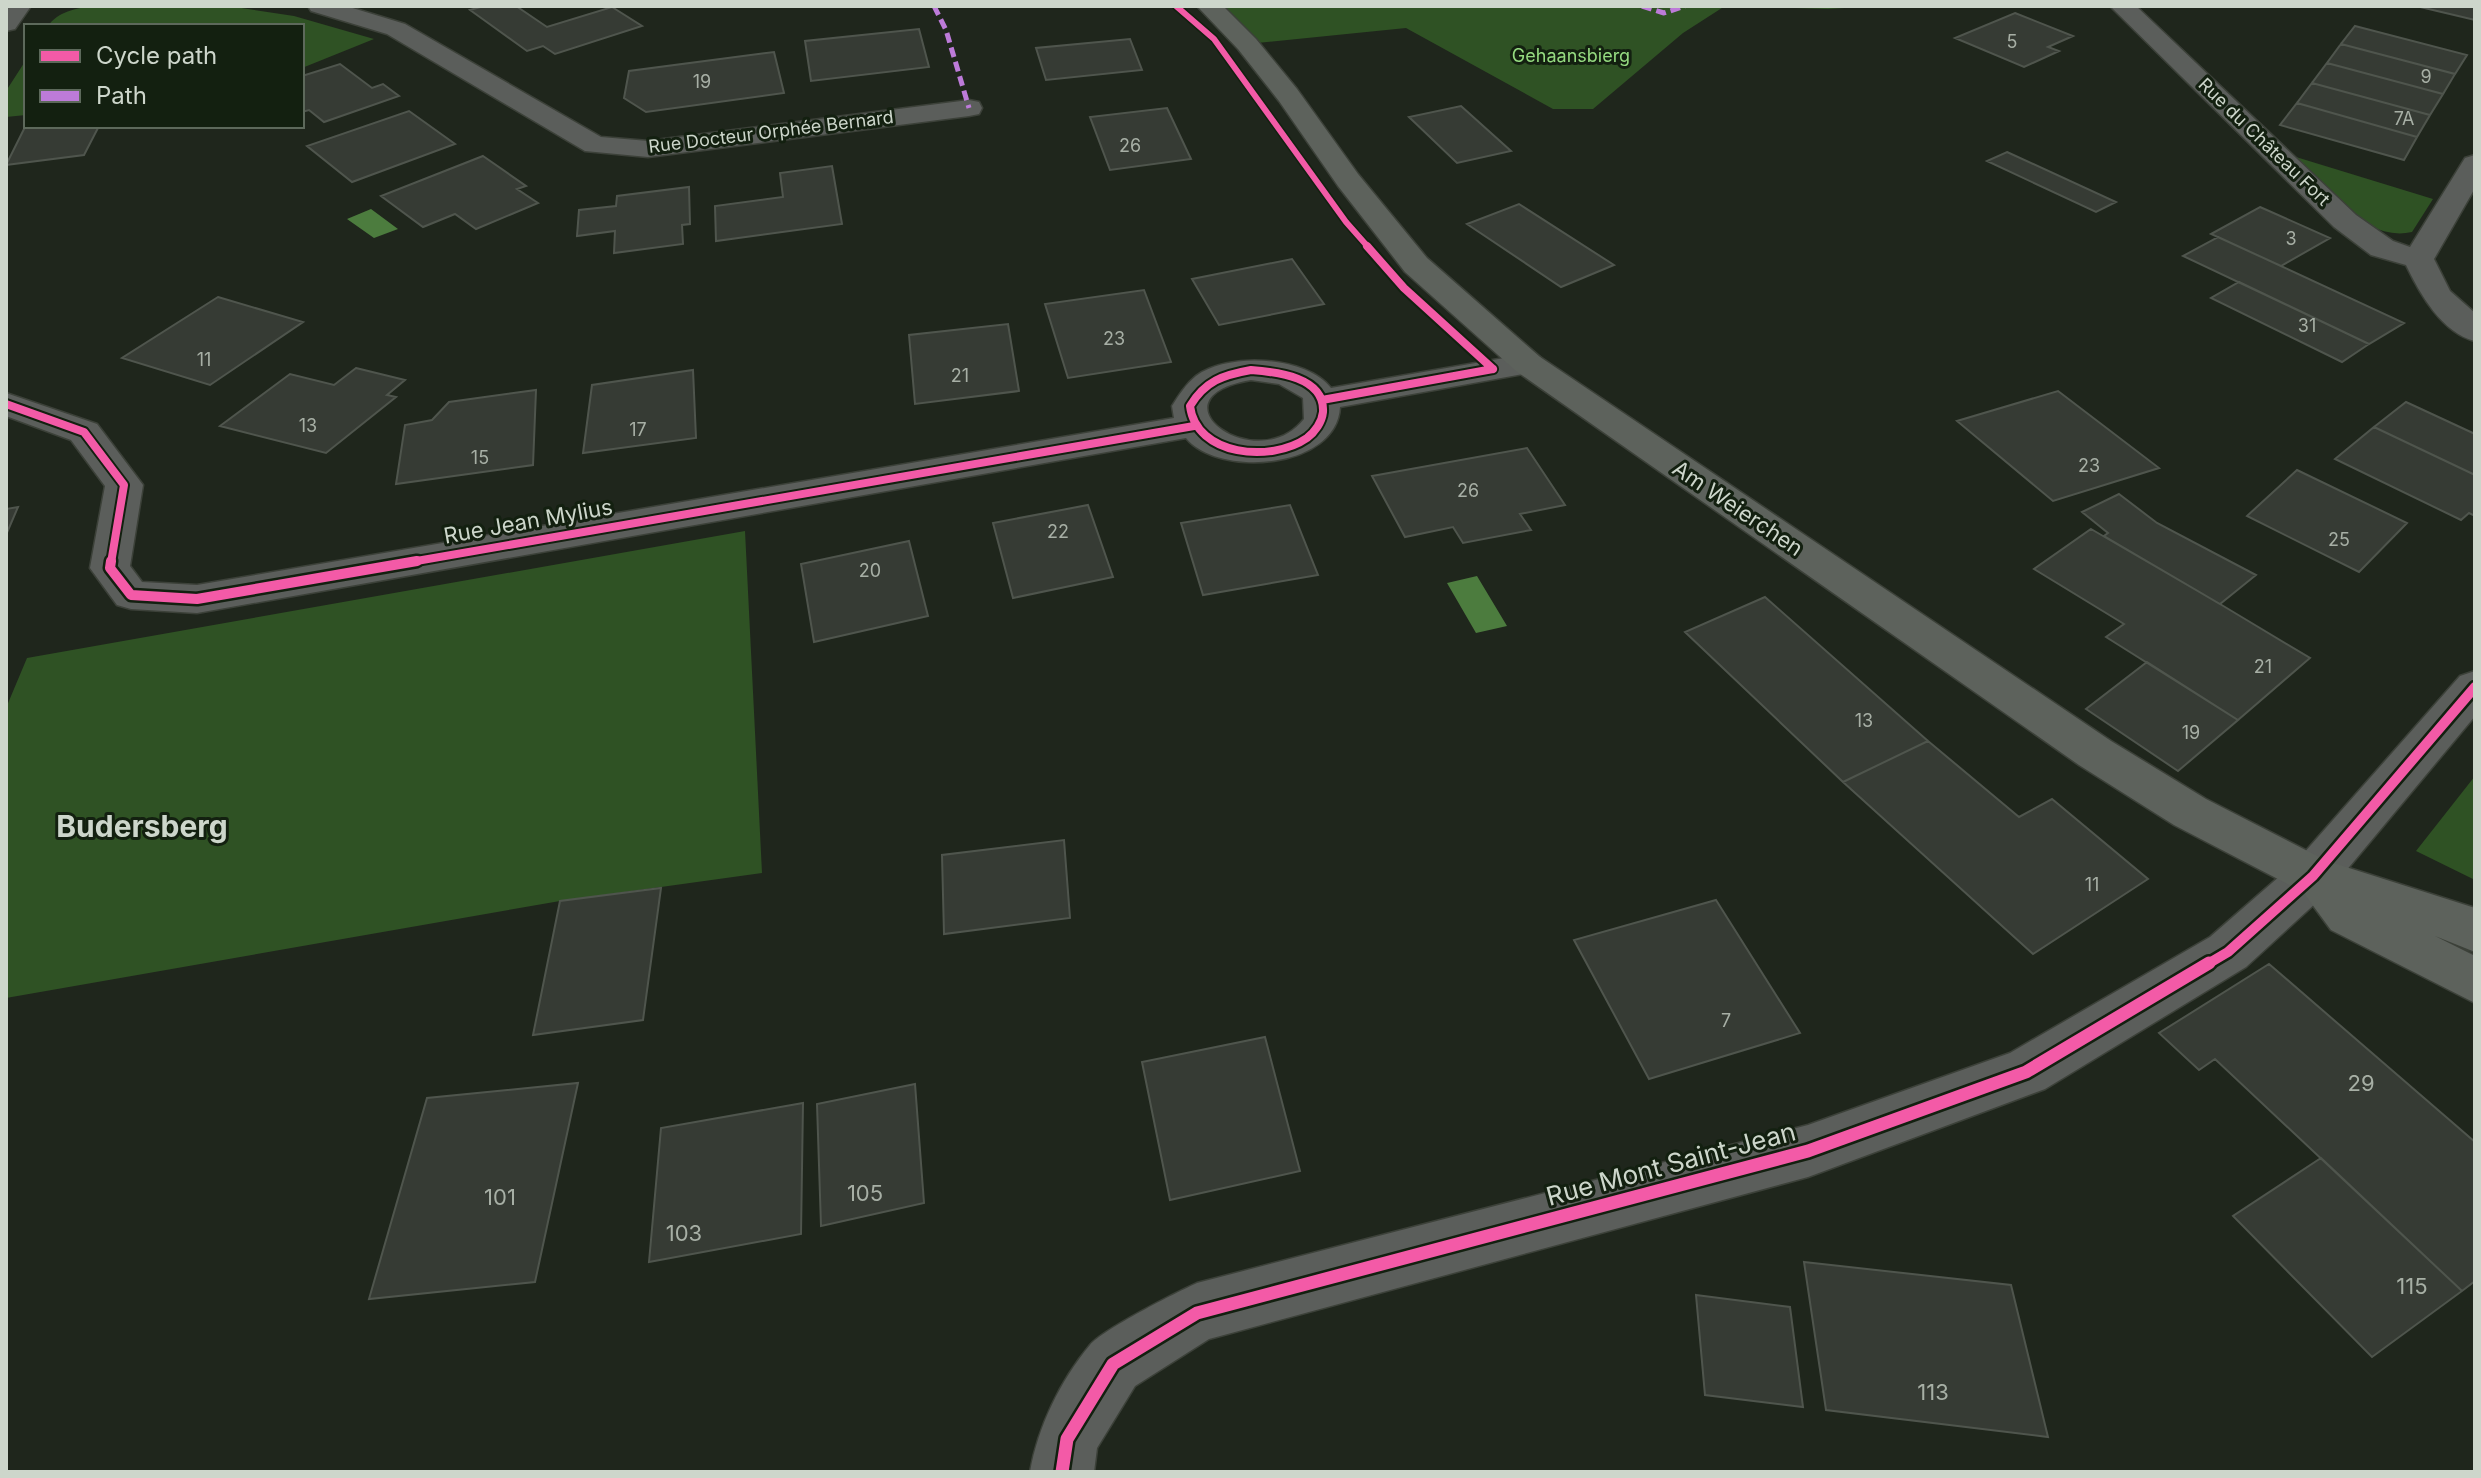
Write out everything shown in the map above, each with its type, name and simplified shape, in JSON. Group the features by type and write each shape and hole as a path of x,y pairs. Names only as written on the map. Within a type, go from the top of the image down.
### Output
{"main road":[{"name":"Am Weierchen","path":"1211,7 1247,44 1416,265 1528,364 2095,753 2190,812 2313,876"},
{"path":"2313,876 2475,931"},
{"path":"2313,876 2348,915 2475,981"}],"street":[{"path":"6,24 19,6"},
{"name":"Rue Docteur Orphée Bernard","path":"320,6 396,29 595,145 648,149 969,108"},
{"name":"Rue du Château Fort","path":"2122,6 2345,221 2382,248 2418,259"},
{"path":"2474,167 2418,259 2437,296 2475,331"},
{"path":"1322,400 1528,364"},
{"path":"1251,370 1281,373 1306,383 1322,400 1322,420 1307,438 1278,450 1244,451 1214,443 1194,426 1190,406 1200,388 1222,375 1251,370"},
{"name":"Rue Jean Mylius","path":"6,404 84,432 124,485 110,568 131,595 197,599 1194,426"},
{"name":"Rue Mont Saint-Jean","path":"1062,1472 1067,1439 1113,1364 1197,1313 1808,1151 2026,1072 2228,952 2313,876 2475,687"}],"green space":[{"path":"92,6 235,7 294,16 374,39 304,67 304,24 50,24 62,14"},
{"name":"Gehaansbierg","path":"1204,6 1725,6 1683,33 1593,109 1553,109 1406,28 1247,44"},
{"path":"1725,6 1878,6 1828,9"},
{"path":"24,63 24,115 6,117 6,91"},
{"path":"2296,157 2433,199 2412,232 2394,233 2378,229 2347,210"},
{"path":"745,531 762,873 560,901 6,998 6,708 27,658"},
{"path":"2475,776 2475,880 2416,851"}],"shaded area":[{"path":"371,209 398,229 374,238 347,219"},
{"path":"1477,576 1507,626 1476,633 1447,583"}],"building":[{"path":"484,6 516,6 547,27 612,7 642,26 555,54 543,46 527,51 470,10"},
{"path":"2416,6 2475,6 2475,20"},
{"path":"2015,13 2073,36 2048,47 2059,51 2024,67 1955,38"},
{"path":"2355,26 2467,55 2455,74 2341,44"},
{"path":"919,29 929,67 811,81 805,41"},
{"path":"1130,39 1142,70 1046,80 1036,48"},
{"path":"2341,44 2455,74 2443,94 2327,63"},
{"path":"774,52 784,93 646,112 624,98 629,71"},
{"path":"2327,63 2443,94 2430,115 2312,83"},
{"path":"340,64 372,88 383,84 399,96 324,122 309,110 304,111 304,75"},
{"path":"2312,83 2430,115 2417,137 2297,103"},
{"path":"2297,103 2417,137 2404,160 2280,125"},
{"path":"1461,106 1511,151 1457,163 1409,117"},
{"path":"1167,108 1191,159 1110,170 1090,117"},
{"path":"409,111 455,144 352,182 307,146"},
{"path":"24,128 98,128 84,155 6,165"},
{"path":"2007,152 2116,202 2096,212 1987,161"},
{"path":"483,156 526,186 517,189 538,203 476,229 455,214 423,227 381,196"},
{"path":"832,166 842,224 716,241 715,206 783,197 780,173"},
{"path":"689,187 690,224 682,225 683,244 614,253 615,231 577,236 579,210 616,206 617,196"},
{"path":"1519,204 1614,265 1561,287 1467,224"},
{"path":"2260,207 2330,238 2281,266 2211,234"},
{"path":"2218,237 2404,323 2369,344 2183,256"},
{"path":"1292,259 1324,304 1219,325 1192,279"},
{"path":"2239,282 2369,344 2342,362 2211,298"},
{"path":"1144,290 1171,362 1068,378 1045,304"},
{"path":"218,297 303,322 210,385 122,358"},
{"path":"1008,324 1019,391 915,404 909,335"},
{"path":"356,368 405,380 387,395 396,397 326,453 220,426 290,374 334,385"},
{"path":"693,370 696,438 583,453 592,385"},
{"path":"536,390 533,465 396,484 405,425 432,420 449,402"},
{"path":"2058,391 2159,468 2053,501 1957,421"},
{"path":"2406,402 2475,434 2475,475 2374,427"},
{"path":"2374,427 2475,475 2475,516 2469,513 2461,520 2335,459"},
{"path":"1527,448 1565,505 1520,514 1531,530 1463,543 1453,527 1405,537 1372,476"},
{"path":"2297,470 2407,523 2359,572 2247,516"},
{"path":"2119,494 2157,523 2256,575 2220,604 2104,536 2108,533 2082,512"},
{"path":"1088,505 1113,577 1013,598 993,523"},
{"path":"1290,505 1318,575 1203,595 1181,523"},
{"path":"18,507 6,535 6,509"},
{"path":"2091,529 2310,658 2238,720 2106,637 2124,624 2034,569"},
{"path":"909,541 928,616 814,642 801,564"},
{"path":"1765,597 1928,741 1843,782 1685,632"},
{"path":"2147,662 2238,720 2178,771 2086,709"},
{"path":"1928,741 2019,817 2052,799 2148,879 2033,954 1843,782"},
{"path":"1064,840 1070,918 944,934 942,855"},
{"path":"661,888 643,1020 533,1035 560,901"},
{"path":"1716,900 1800,1033 1649,1079 1574,940"},
{"path":"2269,964 2475,1142 2475,1281 2462,1291 2215,1059 2199,1070 2159,1033"},
{"path":"1265,1037 1300,1171 1170,1200 1142,1062"},
{"path":"578,1083 535,1282 369,1299 427,1098"},
{"path":"915,1084 924,1203 821,1226 817,1104"},
{"path":"803,1103 801,1234 649,1262 661,1128"},
{"path":"2321,1158 2462,1291 2372,1357 2233,1216"},
{"path":"1804,1262 2011,1285 2048,1437 1826,1410"},
{"path":"1696,1295 1790,1307 1803,1407 1705,1395"}],"marked path":[{"path":"934,6 946,30 969,108"},
{"path":"1642,6 1664,13 1685,6"}],"cycle path":[{"path":"1176,6 1214,39 1346,222 1404,288 1493,369"},
{"path":"1322,400 1493,369"},
{"path":"1251,370 1291,376 1317,392 1323,402 1322,420 1308,437 1279,448 1246,450 1215,443 1194,425 1190,406 1202,389 1222,376 1251,370"},
{"path":"6,404 84,432 124,485 110,568 131,595 197,599 1194,426"},
{"path":"1062,1472 1067,1439 1113,1364 1197,1313 1808,1151 2026,1072 2228,952 2313,876 2475,687"}],"district":[{"name":"Budersberg","path":"142,827"}]}
